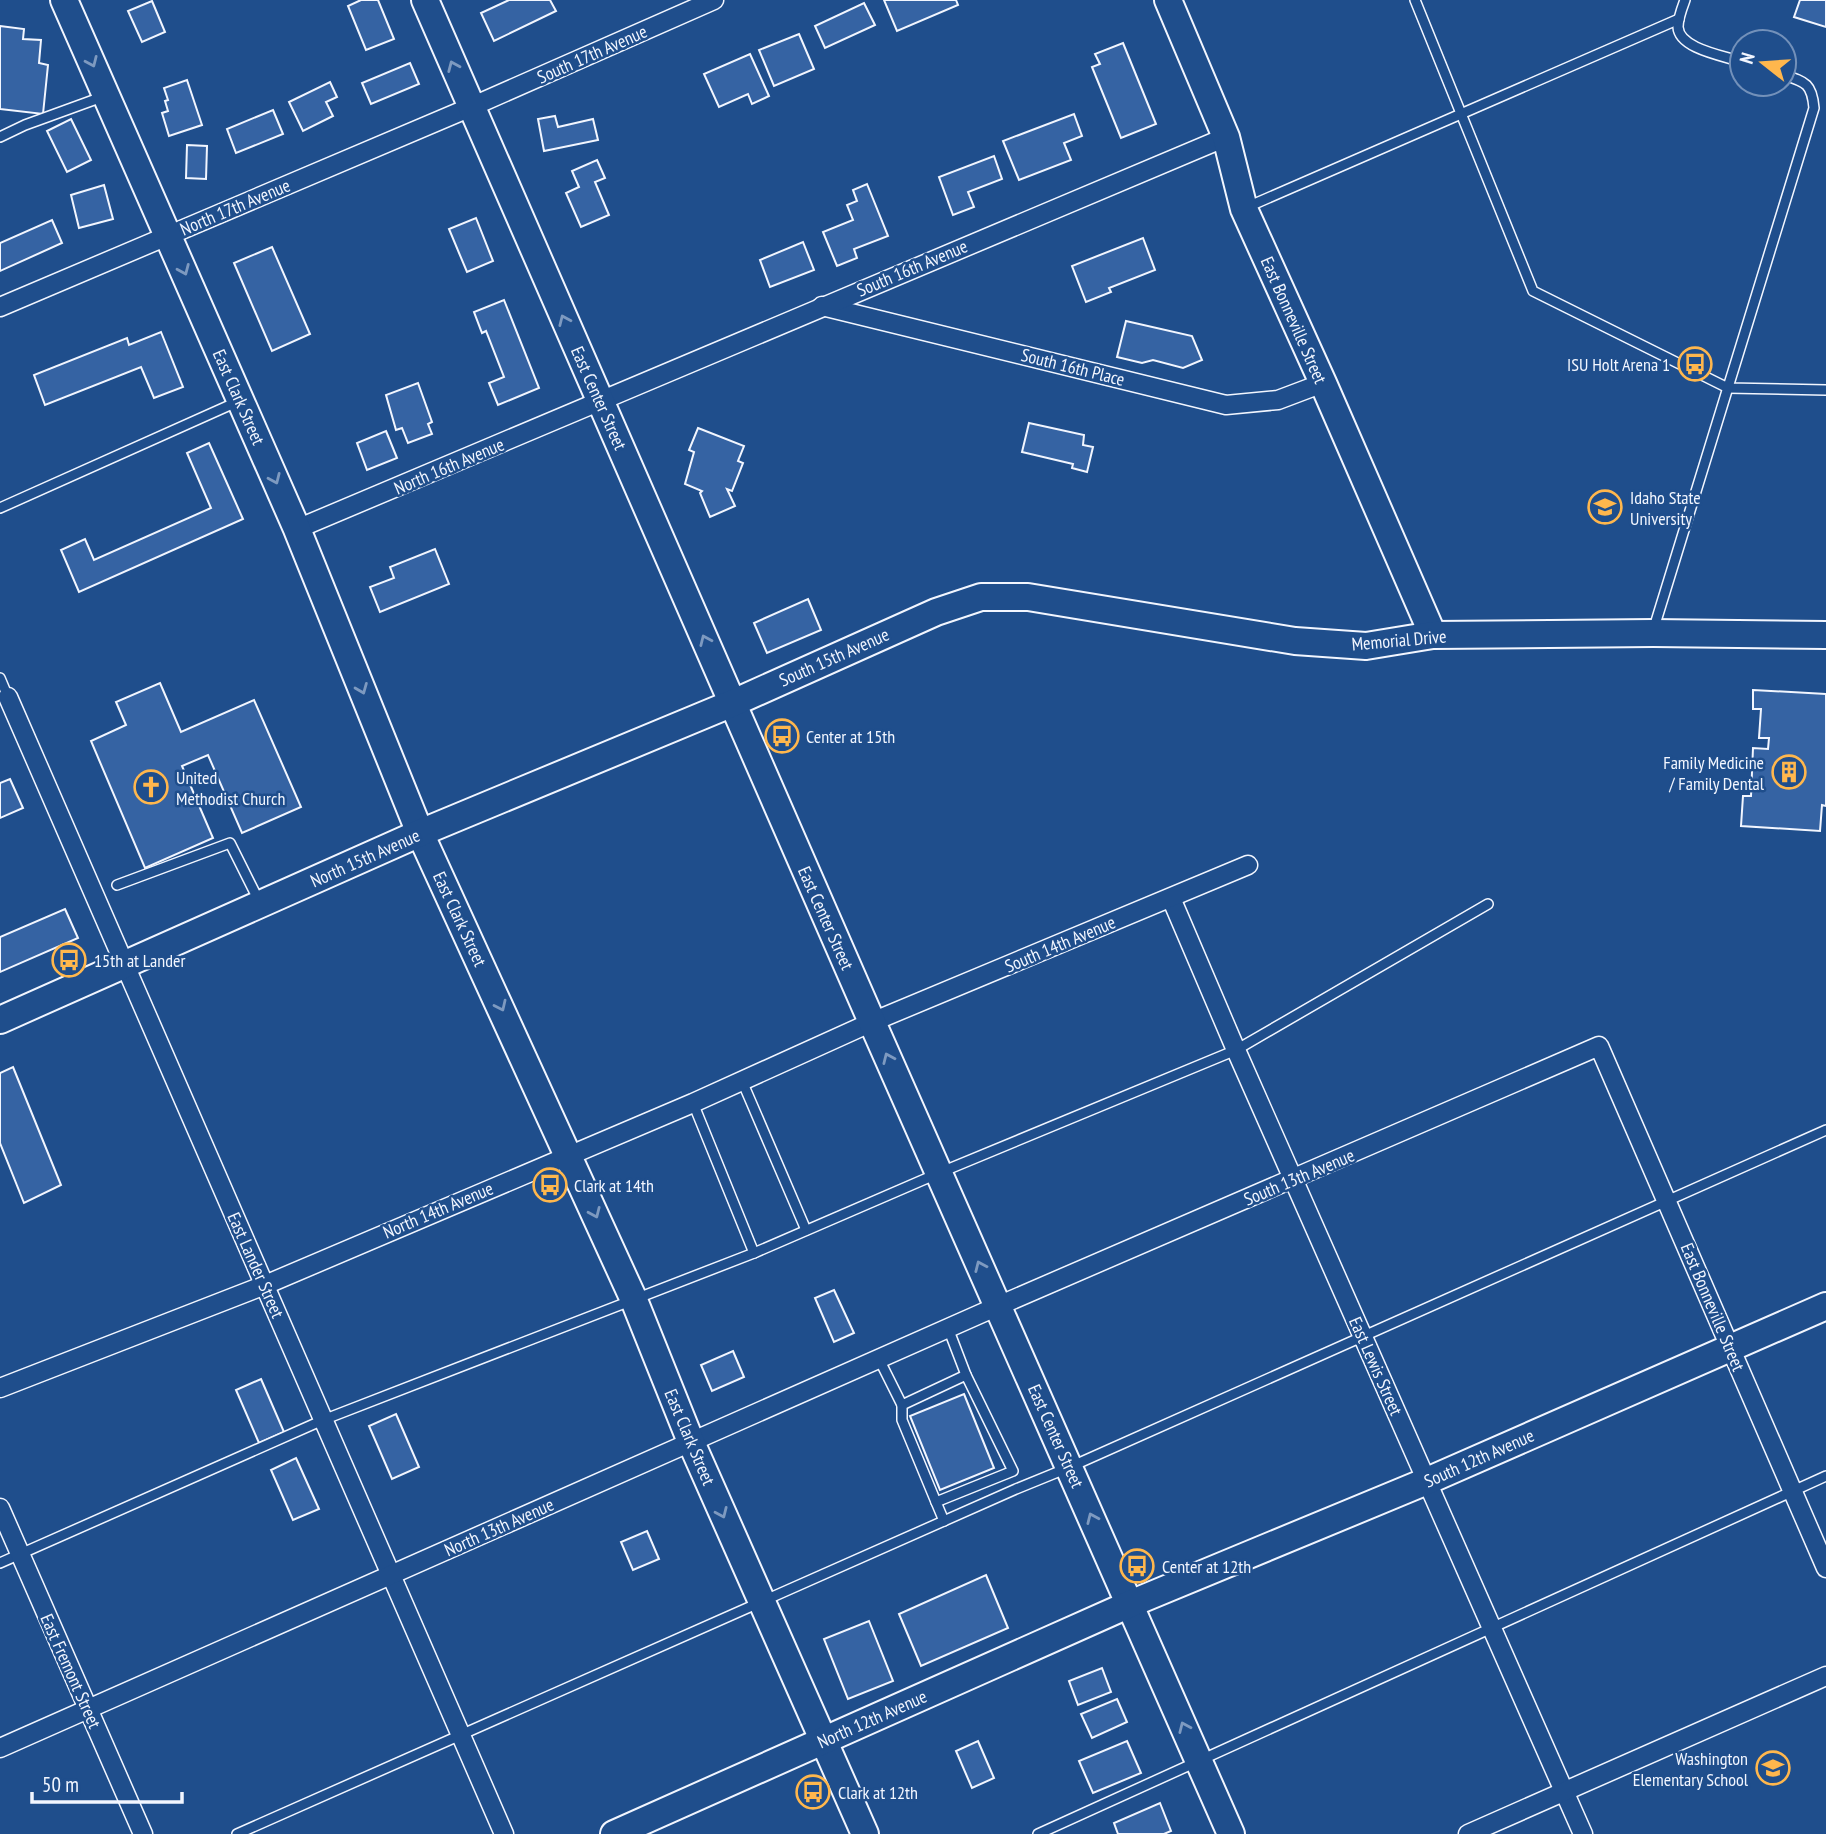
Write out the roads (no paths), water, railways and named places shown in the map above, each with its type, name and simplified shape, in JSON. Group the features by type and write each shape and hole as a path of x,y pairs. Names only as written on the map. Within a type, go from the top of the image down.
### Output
{"main road":[{"name":"East Clark Street","path":"64,0 297,529 420,833 634,1300 691,1442 865,1834"},
{"name":"East Center Street","path":"425,0 1231,1834"},
{"name":"East Bonneville Street","path":"1168,0 1226,137 1244,209 1433,635"},
{"name":"Memorial Drive","path":"936,612 981,597 1028,597 1294,641 1366,646 1433,635 1826,635"},
{"name":"South 15th Avenue","path":"733,703 936,612"},
{"name":"North 15th Avenue","path":"0,1020 420,833 733,703"},
{"name":"South 12th Avenue","path":"1130,1604 1427,1481 1826,1306"},
{"name":"North 12th Avenue","path":"614,1834 1130,1604"}],"street":[{"name":"South 17th Avenue","path":"471,107 714,0"},
{"name":"North 17th Avenue","path":"0,306 471,107"},
{"name":"South 16th Avenue","path":"601,403 822,306 1226,137"},
{"name":"South 16th Place","path":"822,306 1226,404 1278,400 1323,383"},
{"name":"North 16th Avenue","path":"297,529 601,403"},
{"name":"East Lander Street","path":"8,697 504,1834"},
{"name":"South 14th Avenue","path":"872,1022 1248,865"},
{"name":"East Lewis Street","path":"1171,898 1583,1834"},
{"name":"North 14th Avenue","path":"0,1388 265,1285 693,1103 872,1022"},
{"name":"South 13th Avenue","path":"998,1306 1599,1046"},
{"name":"East Bonneville Street","path":"1599,1046 1826,1568"},
{"name":"North 13th Avenue","path":"0,1748 998,1306"},
{"name":"East Fremont Street","path":"0,1508 142,1834"},
{"path":"1468,1834 1826,1676"}],"lane":[{"path":"1415,0 1533,291 1728,388 1826,390"},
{"path":"1685,0 1678,30 1683,40 1728,57"},
{"path":"1244,209 1679,19"},
{"path":"1653,633 1815,108 1810,88 1798,79"},
{"path":"0,137 24,125 107,95"},
{"path":"0,508 241,400"},
{"path":"0,678 8,697"},
{"path":"117,886 230,843 260,904"},
{"path":"0,1563 323,1420 754,1253 1236,1050 1488,904"},
{"path":"742,1081 806,1230"},
{"path":"693,1103 754,1253"},
{"path":"237,1834 944,1521 1070,1468 1826,1130"},
{"path":"936,1502 1013,1471 966,1375 948,1328"},
{"path":"879,1359 902,1405 902,1420 944,1521"},
{"path":"902,1405 966,1375"},
{"path":"1038,1834 1826,1476"}],"place":[{"name":"ISU Holt Arena 1","path":"1695,364"},
{"name":"Idaho State University","path":"1605,507"},
{"name":"Center at 15th","path":"782,736"},
{"name":"Family Medicine / Family Dental","path":"1789,772"},
{"name":"United Methodist Church","path":"151,787"},
{"name":"15th at Lander","path":"69,960"},
{"name":"Clark at 14th","path":"550,1185"},
{"name":"Center at 12th","path":"1137,1566"},
{"name":"Washington Elementary School","path":"1773,1768"},
{"name":"Clark at 12th","path":"813,1792"}]}
